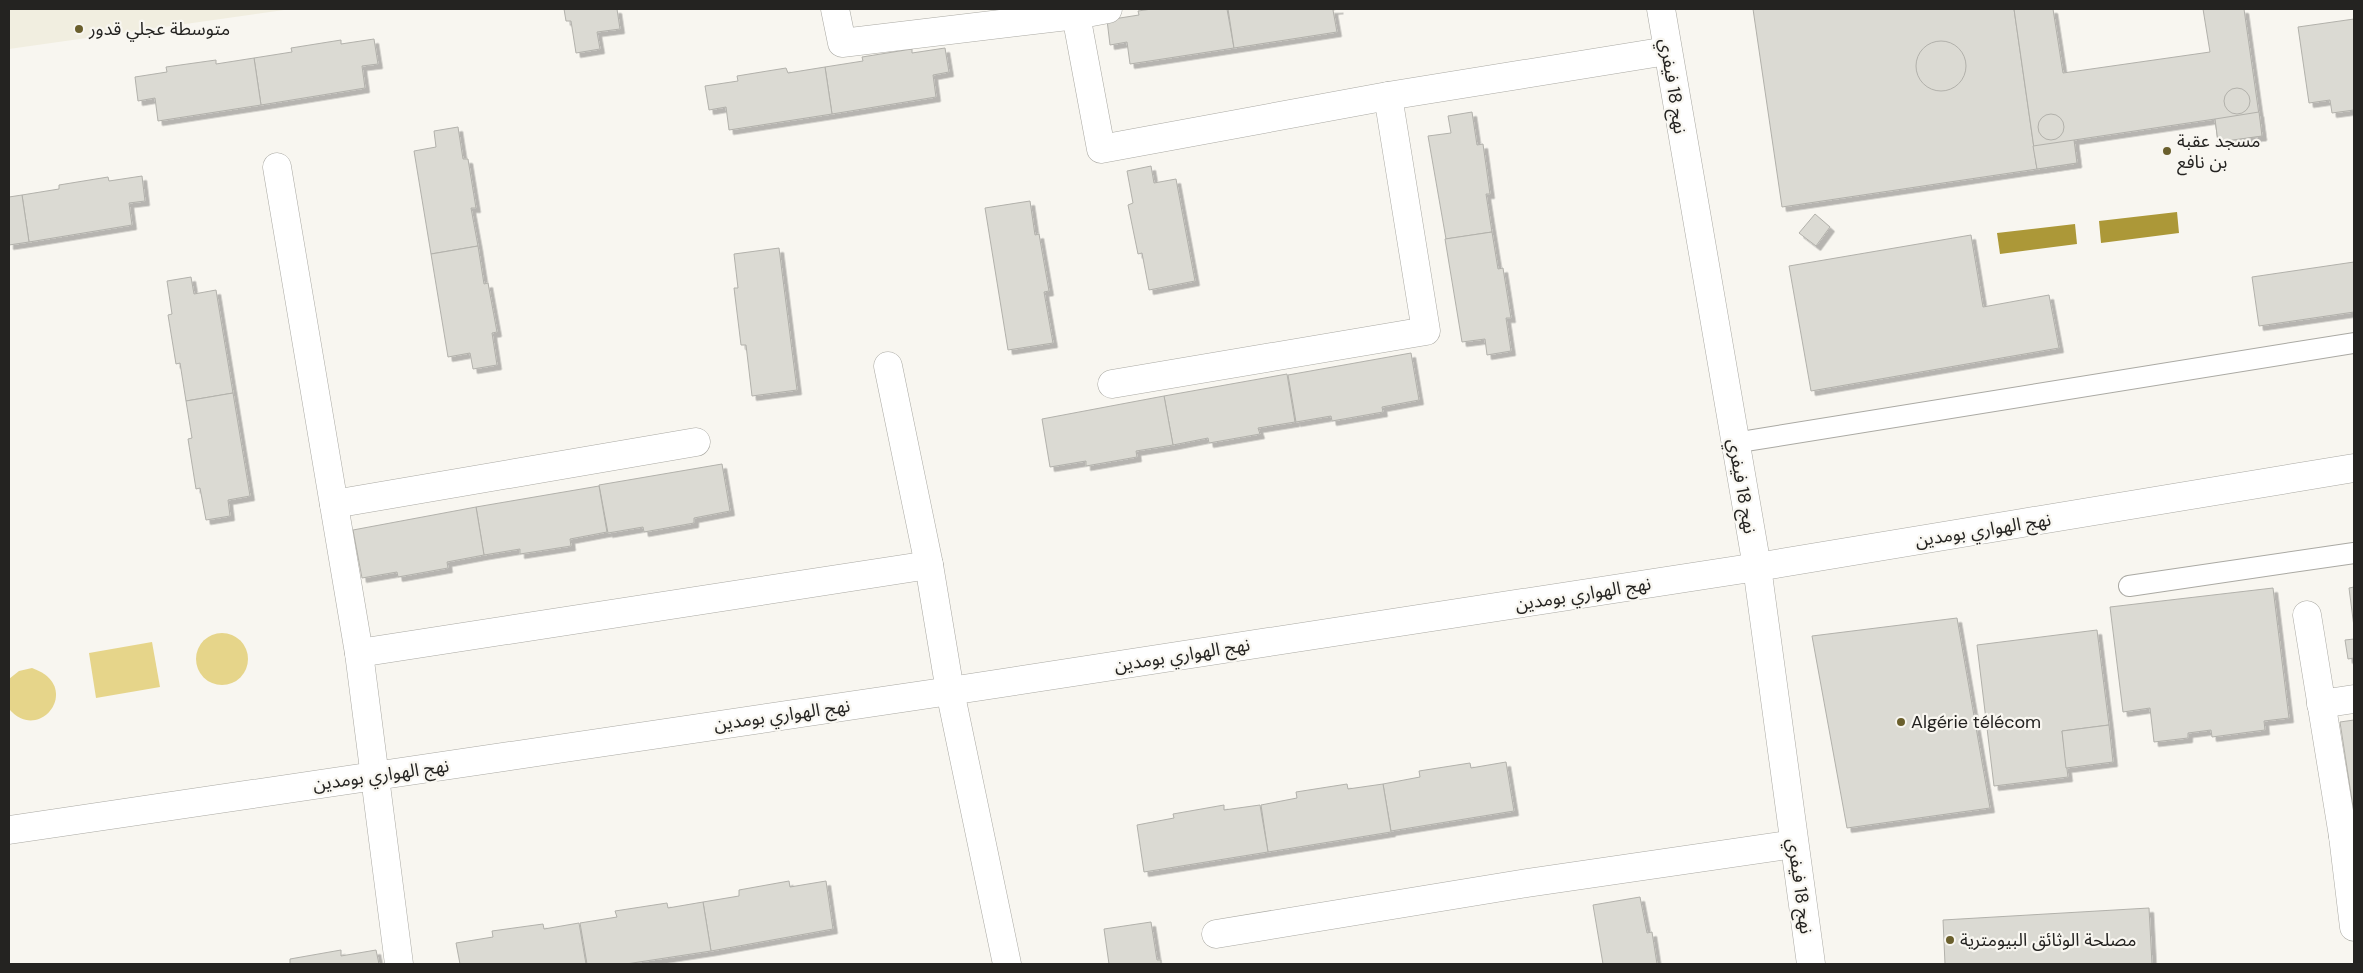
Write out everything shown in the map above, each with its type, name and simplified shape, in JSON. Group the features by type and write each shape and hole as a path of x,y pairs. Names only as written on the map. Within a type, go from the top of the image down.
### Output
{"street":[{"path":"835,9 842,43 1076,15 1108,9"},
{"name":"نهج 18 فيفري","path":"1661,9 1757,567 1811,964"},
{"path":"1076,15 1101,149 1388,96 1667,51"},
{"path":"1112,384 1426,331 1388,96"},
{"path":"277,167 359,653 399,964"},
{"path":"888,366 929,565 950,690 1007,964"},
{"path":"334,504 696,442"},
{"name":"نهج الهواري بومدين","path":"9,830 950,690 1757,567 2354,468"},
{"path":"359,653 929,565"},
{"path":"2307,615 2321,704 2349,835 2354,927"},
{"path":"2321,704 2354,699"},
{"path":"1216,934 1527,883 1794,844"}],"lane":[{"path":"1734,442 2354,343"},
{"path":"2129,586 2354,552"}],"shaded area":[{"name":"متوسطة عجلي قدور","path":"9,9 291,9 9,49"},
{"path":"2177,212 2179,233 2101,243 2099,221"},
{"path":"2075,224 2077,244 2000,254 1997,233"},
{"path":"222,633 232,635 240,641 246,649 248,659 246,669 240,677 232,683 222,685 212,683 204,677 198,669 196,659 198,649 204,641 212,635"},
{"path":"152,642 160,687 96,698 89,653"},
{"path":"32,668 47,676 55,687 56,698 52,709 44,717 33,720 21,718 9,709 9,679 19,671"}],"building":[{"path":"1831,6 1840,8 1851,17 1856,31 1854,40 1845,51 1831,56 1822,54 1811,45 1806,31 1808,22 1817,11"},
{"path":"564,9 617,9 620,29 597,32 600,49 576,53 571,21 566,21"},
{"path":"1152,9 1227,9 1234,48 1130,64 1127,42 1110,45 1107,20 1139,15 1138,11"},
{"path":"1228,9 1339,9 1333,10 1337,32 1234,48"},
{"path":"1753,9 2014,9 2037,169 1782,207"},
{"path":"2014,9 2053,9 2063,73 2210,52 2203,9 2244,9 2262,136 2218,142 2215,119 2074,140 2077,163 2037,169"},
{"path":"2354,19 2354,110 2332,113 2330,100 2309,103 2298,27"},
{"path":"374,39 378,64 362,66 365,88 261,105 254,58 292,52 291,48 341,40 341,44"},
{"path":"1941,41 1959,48 1966,66 1959,84 1941,91 1923,84 1916,66 1923,48"},
{"path":"945,48 949,72 933,75 936,97 832,114 825,67 863,61 862,57 912,49 912,53"},
{"path":"254,58 261,105 158,121 155,98 138,101 135,77 167,72 166,67 216,60 216,64"},
{"path":"825,67 832,114 729,130 726,107 709,110 705,86 738,81 737,76 786,68 788,73"},
{"path":"2237,88 2246,92 2250,101 2246,110 2237,114 2228,110 2224,101 2228,92"},
{"path":"1472,112 1477,145 1483,144 1490,194 1486,194 1492,232 1446,239 1428,136 1451,133 1448,116"},
{"path":"2259,112 2262,136 2218,142 2215,119"},
{"path":"2051,114 2060,118 2064,127 2060,136 2051,140 2042,136 2038,127 2042,118"},
{"path":"458,127 463,159 468,159 476,208 471,208 478,246 431,254 414,151 436,147 434,131"},
{"path":"2074,140 2077,163 2037,169 2033,146"},
{"path":"1151,166 1154,183 1176,179 1195,281 1149,290 1142,253 1138,254 1128,205 1133,203 1127,171"},
{"path":"142,176 145,201 129,203 132,225 29,242 22,195 59,189 59,185 108,177 109,181"},
{"path":"22,195 29,242 9,245 9,197"},
{"path":"1030,201 1035,235 1039,234 1049,291 1044,292 1053,343 1008,350 985,208"},
{"path":"1815,214 1830,227 1816,246 1799,233"},
{"path":"1492,232 1498,269 1503,268 1511,318 1506,318 1511,351 1487,355 1485,339 1462,342 1445,239"},
{"path":"1971,235 1983,307 2049,295 2059,348 1811,391 1789,266"},
{"path":"478,246 484,284 488,283 497,332 492,333 497,365 473,369 470,353 448,357 431,254"},
{"path":"779,248 797,390 752,396 746,345 741,345 734,288 738,288 734,254"},
{"path":"2354,262 2354,312 2259,326 2252,277"},
{"path":"191,277 194,294 216,290 233,393 186,401 180,363 176,364 168,315 172,314 167,281"},
{"path":"1411,353 1419,400 1382,407 1383,412 1332,421 1331,416 1296,422 1288,375"},
{"path":"1287,374 1295,422 1258,428 1260,434 1209,443 1208,438 1173,445 1164,396"},
{"path":"233,393 250,496 228,500 230,516 206,520 200,488 196,489 188,439 192,438 186,401"},
{"path":"1164,396 1173,445 1136,451 1137,457 1086,466 1086,461 1050,467 1042,419"},
{"path":"722,464 730,511 694,518 694,523 644,532 643,527 608,533 599,485"},
{"path":"599,486 607,532 570,539 571,546 520,554 520,549 484,555 476,507"},
{"path":"476,507 484,555 447,562 448,568 398,577 397,572 362,578 353,530"},
{"path":"2354,587 2354,627 2349,588"},
{"path":"2273,588 2289,718 2264,721 2265,730 2212,737 2211,730 2188,733 2188,738 2154,742 2150,708 2123,712 2110,607"},
{"name":"Algérie télécom","path":"1957,618 1990,808 1847,828 1812,636"},
{"path":"2097,630 2109,725 2062,731 2068,777 1994,786 1977,645"},
{"path":"2354,639 2354,658 2348,659 2345,640"},
{"path":"2354,720 2354,807 2353,807 2340,722"},
{"path":"2109,725 2113,762 2066,768 2062,731"},
{"path":"1506,762 1514,811 1391,831 1383,784 1420,777 1419,771 1470,763 1471,768"},
{"path":"1347,784 1348,789 1383,784 1391,832 1268,852 1261,805 1297,798 1296,792"},
{"path":"1224,805 1224,810 1260,805 1268,852 1144,872 1137,825 1174,818 1173,814"},
{"path":"789,881 790,887 826,881 833,929 711,951 703,902 739,896 739,890"},
{"path":"1640,897 1647,933 1652,932 1657,964 1603,964 1593,905"},
{"path":"703,902 711,951 626,964 587,964 580,923 617,917 615,911 667,903 668,908"},
{"path":"2149,908 2152,964 1945,964 1943,920"},
{"path":"1151,922 1157,960 1161,960 1161,964 1109,964 1104,929"},
{"path":"579,923 586,964 460,964 456,943 493,937 492,931 543,924 544,929"},
{"path":"341,950 341,956 376,950 379,964 290,964 290,959"}],"place":[{"name":"متوسطة عجلي قدور","path":"79,29"},
{"name":"مسجد عقبة بن نافع","path":"2167,151"},
{"name":"Algérie télécom","path":"1901,722"},
{"name":"مصلحة الوثائق البيومترية","path":"1950,940"}]}
